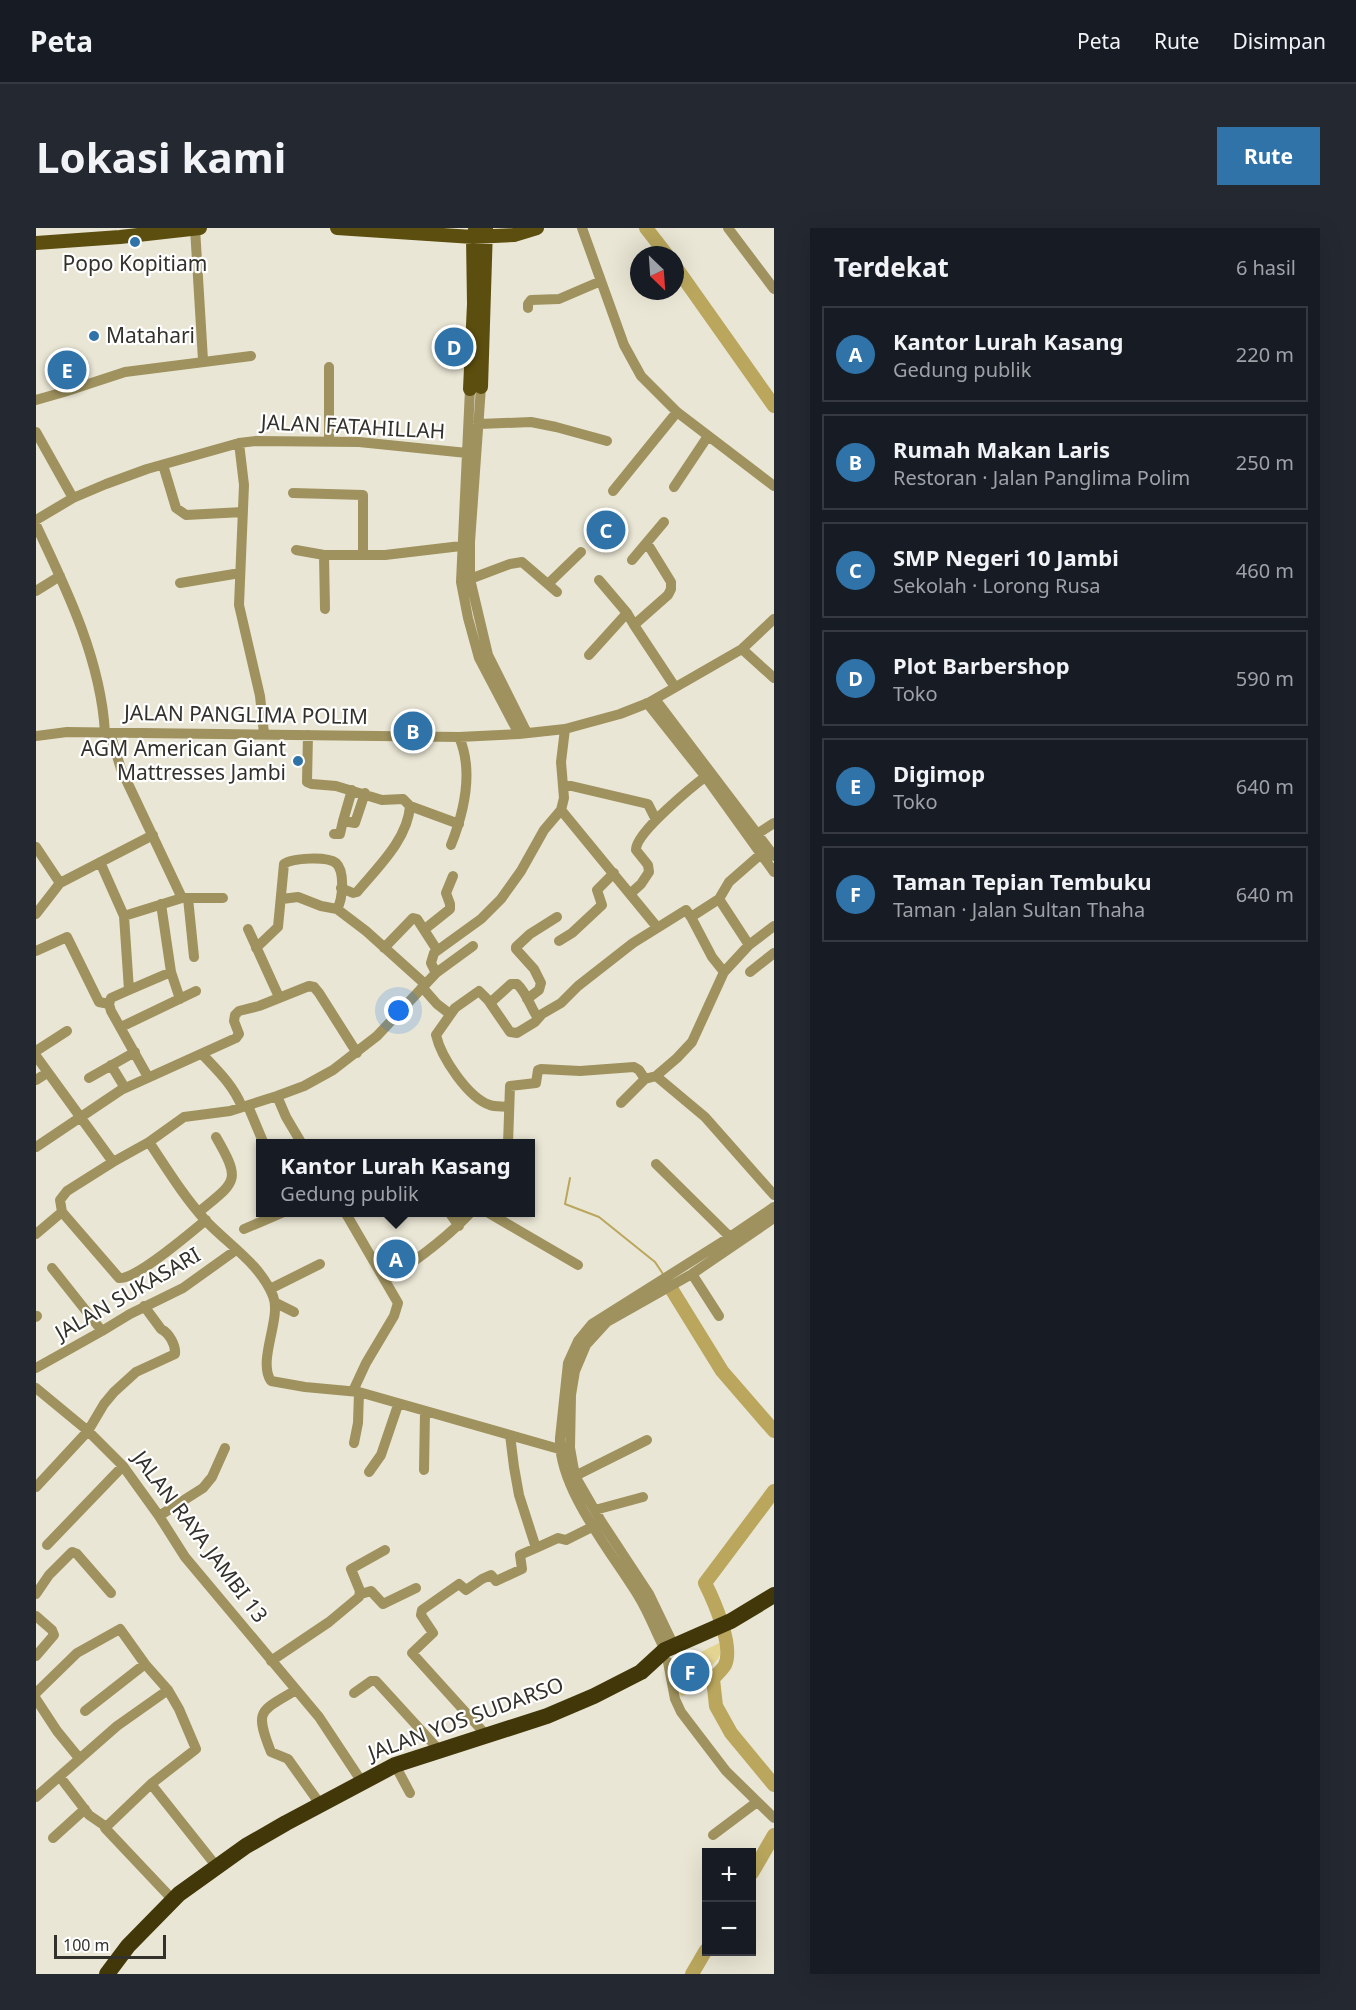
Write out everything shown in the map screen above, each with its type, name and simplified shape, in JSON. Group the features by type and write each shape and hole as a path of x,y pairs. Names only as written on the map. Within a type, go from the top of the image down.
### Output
{"highway":[{"path":"733,1624 774,1595"},
{"path":"671,1654 774,1605"},
{"name":"JALAN YOS SUDARSO","path":"107,1974 128,1946 173,1900 246,1846 320,1804 395,1765 547,1716 594,1696 671,1654"}],"main road":[{"path":"36,243 200,228"},
{"path":"337,228 514,235 537,228"},
{"path":"476,388 480,232"}],"street":[{"path":"195,228 202,360"},
{"path":"582,228 632,361 641,376 677,412 774,486"},
{"path":"728,228 774,289"},
{"path":"528,308 531,300 559,299 601,281"},
{"path":"36,400 125,372 202,360 250,356"},
{"path":"329,367 329,441"},
{"path":"476,388 479,424 470,542 473,616 479,658 491,674 523,734"},
{"path":"473,616 461,582 461,546 467,453 476,388"},
{"path":"613,491 677,412"},
{"path":"479,424 531,422 607,441"},
{"path":"36,432 74,498"},
{"path":"674,487 708,436"},
{"name":"JALAN FATAHILLAH","path":"36,522 74,498 106,484 239,443 329,441 467,453"},
{"path":"239,443 244,485 239,605 260,696 264,733"},
{"path":"163,465 176,508 186,515 243,512"},
{"path":"293,493 363,495 363,555"},
{"path":"36,522 86,643 107,733 118,764 185,898 194,957"},
{"path":"632,560 664,522"},
{"path":"634,625 672,589 671,582 646,543"},
{"path":"296,550 324,555 385,555 461,546"},
{"path":"470,579 510,564 522,562 553,588 581,552"},
{"path":"324,555 325,609"},
{"path":"180,583 240,573"},
{"path":"36,591 60,576"},
{"path":"599,580 627,613 675,687"},
{"path":"589,655 627,613"},
{"name":"JALAN PANGLIMA POLIM","path":"36,736 67,732 459,737 523,734 565,729 620,714 651,701 742,649 774,619"},
{"path":"742,649 774,678"},
{"path":"651,701 774,856"},
{"path":"436,973 431,963 437,950 491,910 521,871 544,830 561,810 564,798 561,762 565,729"},
{"path":"308,735 307,782 365,793 382,800 403,799 410,806 459,824"},
{"path":"451,845 459,824 466,778 465,760 459,737"},
{"path":"630,894 649,872 648,865 635,846 656,820 708,774"},
{"path":"708,774 774,872"},
{"path":"563,784 648,804 656,820"},
{"path":"334,834 340,834 352,790"},
{"path":"343,821 355,823 365,793"},
{"path":"341,888 353,893 357,892 398,841 404,830 410,806"},
{"path":"561,810 657,927"},
{"path":"757,834 774,823"},
{"path":"36,914 60,883 153,835"},
{"path":"36,847 60,883"},
{"path":"691,917 719,899 729,882 761,854"},
{"path":"256,948 278,927 279,906 282,899 282,869 289,860 331,860 337,863 340,868 341,900 337,909"},
{"path":"100,862 124,916 129,990"},
{"path":"559,941 572,933 602,905 597,890 614,873"},
{"path":"425,929 450,909 446,893 453,876"},
{"path":"282,899 298,897 321,906 337,909 384,948 424,986 437,1004 450,1014"},
{"path":"124,916 185,898 223,898"},
{"path":"719,899 749,945"},
{"path":"161,904 171,972 180,999"},
{"path":"509,1107 490,1105 465,1086 450,1067 436,1035 455,1008 479,991 513,1034 520,1032 561,1003 578,986 633,943 687,910 707,949 724,972"},
{"path":"527,999 539,990 541,983 538,975 516,947 530,934 557,916"},
{"path":"384,948 413,918 417,919 425,929 437,950"},
{"path":"621,1103 677,1058 692,1042 724,972 749,945 774,926"},
{"path":"248,929 279,997"},
{"path":"36,951 68,937 99,1002 109,1004"},
{"path":"216,1137 232,1168 233,1179 225,1191 175,1246 125,1278 119,1278 109,1268 62,1212 60,1200 62,1196 113,1162 149,1142 184,1117 230,1111 277,1096 318,1079 357,1053 377,1036 436,973 473,946"},
{"path":"750,972 774,953"},
{"path":"148,1077 109,1004 111,998 171,972"},
{"path":"490,1003 513,984 517,984 522,988 538,1018"},
{"path":"36,1147 124,1088 236,1038 238,1034 234,1015 238,1011 260,1006 309,986 314,987 357,1053"},
{"path":"121,1027 196,991"},
{"path":"36,1051 67,1031"},
{"path":"89,1078 135,1052"},
{"path":"202,1054 234,1090 262,1139"},
{"path":"36,1056 113,1162"},
{"path":"111,1065 124,1088"},
{"path":"508,1139 510,1086 536,1083 538,1070 541,1069 580,1071 634,1067 705,1117 774,1195"},
{"path":"36,1080 47,1073"},
{"path":"277,1096 300,1139"},
{"path":"149,1142 175,1182 202,1216 253,1264 270,1289 276,1303 268,1344 267,1375 271,1381 305,1387 356,1391 565,1449"},
{"path":"656,1164 730,1237"},
{"path":"645,1596 594,1526 569,1483 565,1449 572,1352 578,1341 596,1326 668,1282 774,1207"},
{"path":"36,1234 62,1212"},
{"path":"244,1228 272,1217"},
{"path":"348,1217 386,1280 398,1307 366,1364 356,1391 358,1423 354,1443"},
{"path":"453,1217 459,1226"},
{"path":"386,1280 421,1257 467,1217"},
{"path":"496,1217 578,1265"},
{"path":"668,1282 692,1274 774,1218"},
{"name":"JALAN SUKASARI","path":"36,1368 144,1306 190,1284 236,1250"},
{"path":"270,1289 320,1264"},
{"path":"52,1268 102,1331"},
{"path":"692,1274 718,1316"},
{"path":"276,1303 294,1312"},
{"path":"36,1487 88,1431 111,1396 136,1372 175,1353 175,1348 166,1331 144,1306"},
{"name":"JALAN RAYA JAMBI 13","path":"36,1388 88,1431 123,1466 185,1557 319,1717 362,1782"},
{"path":"369,1472 381,1455 398,1404"},
{"path":"424,1470 425,1412"},
{"path":"510,1435 519,1495 536,1548"},
{"path":"575,1476 647,1440"},
{"path":"159,1516 203,1488 212,1477 225,1448"},
{"path":"565,1449 575,1476 645,1596 671,1654 675,1699 681,1712 726,1771 772,1817"},
{"path":"47,1545 123,1466"},
{"path":"595,1510 643,1497"},
{"path":"487,1736 412,1654 433,1633 421,1612 459,1584 466,1590 491,1575 496,1581 522,1569 520,1555 558,1538 566,1540 594,1526"},
{"path":"361,1594 351,1569 385,1550"},
{"path":"36,1594 49,1575 72,1552 77,1554 111,1593"},
{"path":"271,1661 328,1622 361,1594 371,1591 383,1605 416,1588"},
{"path":"36,1616 52,1630 54,1635 36,1656"},
{"path":"36,1693 77,1653 118,1630 124,1634 145,1664 168,1690 179,1709 196,1749 105,1826"},
{"path":"85,1712 145,1664"},
{"path":"354,1693 371,1681 376,1681 440,1751"},
{"path":"36,1797 117,1726 168,1690"},
{"path":"296,1690 266,1709 262,1715 262,1724 271,1752 288,1759 320,1804"},
{"path":"36,1698 57,1731 79,1758"},
{"path":"395,1765 410,1793"},
{"path":"60,1777 89,1815 105,1826 105,1830 173,1900"},
{"path":"152,1784 217,1867"},
{"path":"713,1835 757,1802"},
{"path":"52,1838 85,1809"}],"shaded area":[{"path":"719,1643 721,1649 718,1658 698,1677 701,1687 681,1697 678,1685 680,1668 692,1657"}],"waterway":[{"path":"646,228 660,246"},
{"path":"684,279 774,406"},
{"path":"570,1178 565,1204 599,1217 655,1262 663,1274"},
{"path":"672,1290 722,1371 774,1431"},
{"path":"774,1491 705,1583 722,1624 727,1647 725,1665 713,1679 716,1706 731,1733 774,1785"},
{"path":"756,1866 774,1835"},
{"path":"692,1974 702,1956"}],"place":[{"name":"Popo Kopitiam","path":"135,242"},
{"name":"Matahari","path":"94,336"},
{"name":"Plot Barbershop","path":"454,347"},
{"name":"Digimop","path":"67,370"},
{"name":"SMP Negeri 10 Jambi","path":"606,530"},
{"name":"Rumah Makan Laris","path":"413,731"},
{"name":"AGM American Giant Mattresses Jambi","path":"298,761"},
{"name":"Kantor Lurah Kasang","path":"396,1259"},
{"name":"Taman Tepian Tembuku","path":"690,1672"}]}
